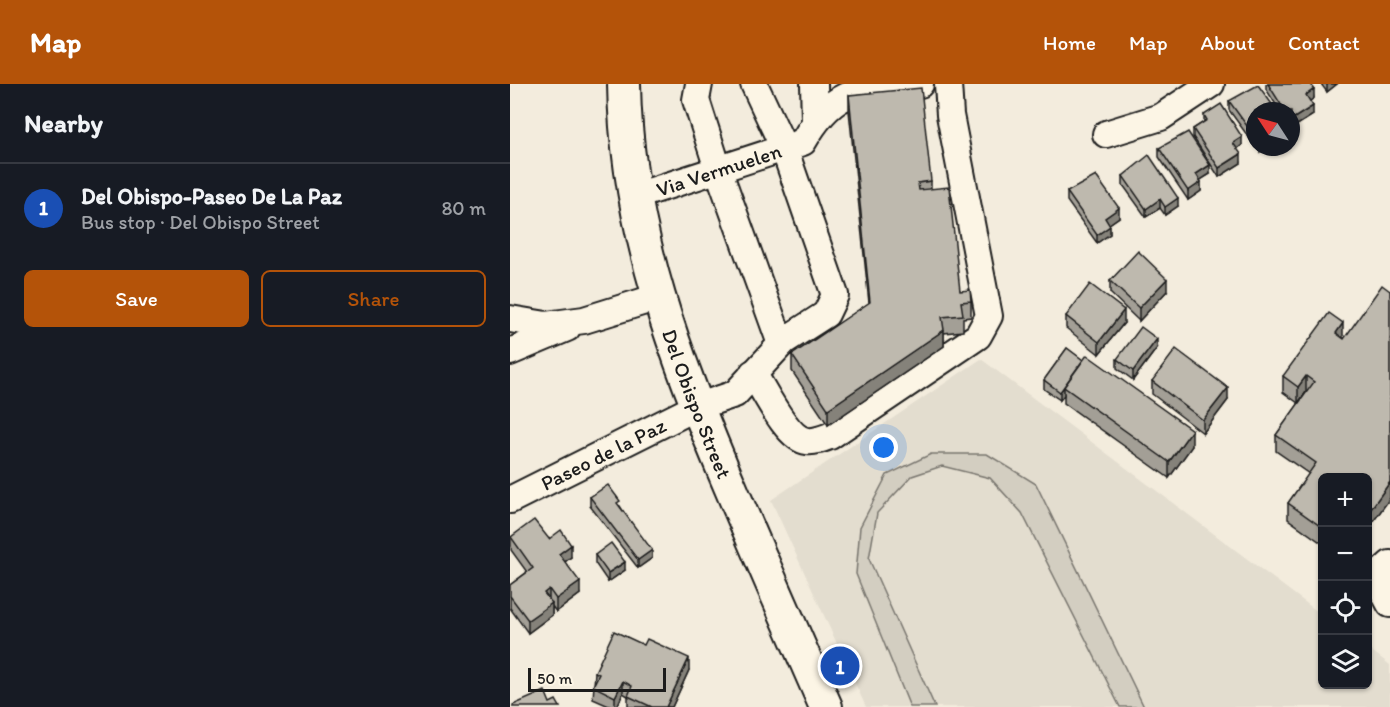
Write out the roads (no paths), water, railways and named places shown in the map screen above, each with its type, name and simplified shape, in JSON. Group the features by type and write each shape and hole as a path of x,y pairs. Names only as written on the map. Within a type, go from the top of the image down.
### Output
{"main road":[{"name":"Del Obispo Street","path":"624,84 633,197 669,334 696,407 826,707"}],"street":[{"path":"699,84 696,100 718,169 781,344"},
{"path":"754,84 800,137"},
{"path":"800,137 814,84"},
{"path":"800,137 838,98 849,94 920,84"},
{"path":"753,373 790,432 805,441 816,441 830,435 978,336 989,316 950,115 948,84"},
{"path":"1106,134 1161,117 1211,84"},
{"name":"Via Vermuelen","path":"633,197 718,169 800,137"},
{"name":"Paseo de la Paz","path":"510,500 696,407 735,394 781,344 826,314 835,295 800,137"},
{"path":"510,352 584,320 658,297"},
{"path":"510,319 546,326 584,320"},
{"path":"1390,564 1379,574 1382,589 1390,604"}],"place":[{"name":"Del Obispo-Paseo De La Paz","path":"840,666"}]}
